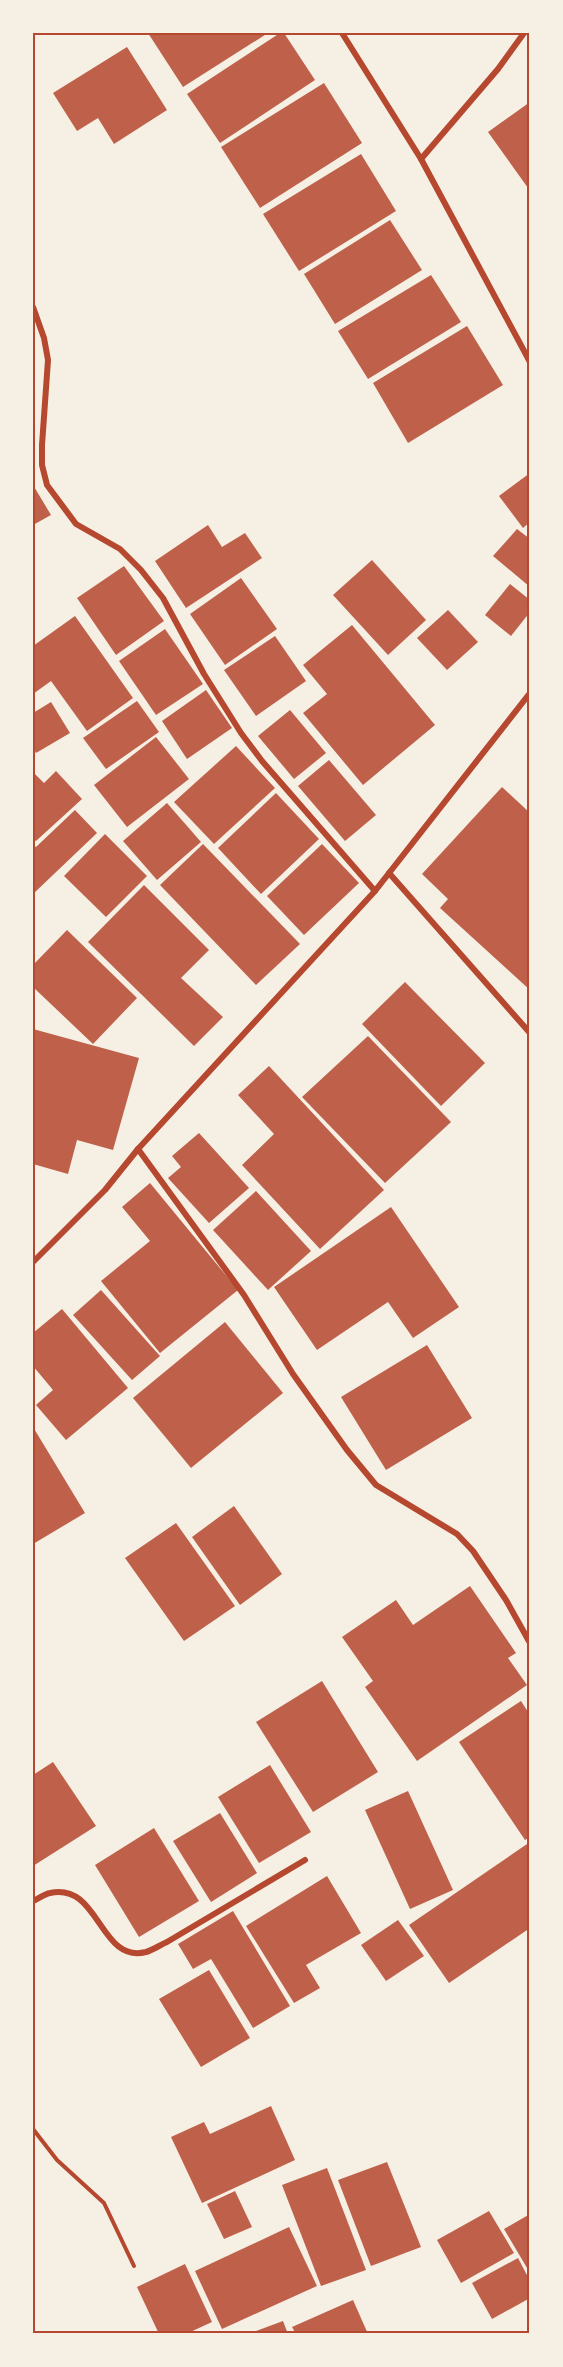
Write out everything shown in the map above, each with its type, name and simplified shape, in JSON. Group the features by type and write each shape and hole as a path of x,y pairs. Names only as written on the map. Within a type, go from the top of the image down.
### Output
{"street":[{"path":"342,33 421,159 530,362"},
{"path":"421,159 498,69 524,33"},
{"path":"33,307 44,338 48,360 42,445 42,465 46,485 76,524 120,549 141,570 163,598 204,674 241,733 269,769 375,891"},
{"path":"33,1262 105,1190 138,1149 375,891 530,693"},
{"path":"389,873 530,1033"},
{"path":"138,1149 244,1296 293,1374 347,1450 376,1485 456,1534 473,1551 506,1600 530,1643"},
{"path":"33,1901 50,1893 68,1892 84,1900 117,1947 144,1953 167,1942 305,1860"}],"path":[{"path":"33,2129 57,2160 104,2203 134,2266"}],"building":[{"path":"148,33 268,33 183,87"},
{"path":"280,33 284,33 315,80 220,143 187,94"},
{"path":"127,47 167,110 114,144 98,118 77,131 53,93"},
{"path":"324,83 362,143 260,208 221,147"},
{"path":"530,102 530,186 528,188 488,132"},
{"path":"361,154 396,211 299,271 263,214"},
{"path":"390,220 422,270 335,324 304,274"},
{"path":"431,275 461,322 368,379 338,331"},
{"path":"467,326 503,385 408,443 373,383"},
{"path":"530,473 530,522 523,528 499,496"},
{"path":"33,485 51,515 33,525"},
{"path":"208,525 222,547 245,533 262,558 186,608 155,561"},
{"path":"517,529 530,539 530,587 493,556"},
{"path":"372,560 426,620 388,655 333,595"},
{"path":"124,566 164,621 116,655 77,598"},
{"path":"241,578 277,629 225,665 190,614"},
{"path":"510,584 530,600 530,612 511,636 485,615"},
{"path":"448,610 478,642 447,670 417,638"},
{"path":"75,616 133,698 87,731 51,681 33,694 33,646"},
{"path":"352,625 435,725 363,785 303,713 327,694 303,665"},
{"path":"165,629 203,684 156,715 119,661"},
{"path":"275,636 306,681 256,716 224,670"},
{"path":"206,690 232,728 187,759 162,721"},
{"path":"137,701 159,732 106,769 83,738"},
{"path":"51,702 70,733 36,753 33,748 33,713"},
{"path":"290,710 326,753 294,779 258,736"},
{"path":"156,737 189,779 127,827 94,785"},
{"path":"236,746 275,788 214,844 174,802"},
{"path":"329,760 376,815 345,841 298,786"},
{"path":"56,771 82,799 36,841 33,839 33,772 44,783"},
{"path":"502,787 530,813 530,990 440,908 448,899 422,874"},
{"path":"276,793 319,839 261,894 218,848"},
{"path":"167,803 201,842 157,880 123,841"},
{"path":"75,810 97,833 33,894 33,845 36,847"},
{"path":"105,834 147,876 106,917 64,876"},
{"path":"203,844 300,944 256,985 160,885"},
{"path":"322,844 359,883 304,935 267,896"},
{"path":"144,885 209,950 181,978 223,1017 194,1046 88,942"},
{"path":"67,930 137,998 93,1044 33,987 33,965"},
{"path":"405,982 485,1063 441,1106 362,1024"},
{"path":"33,1029 139,1058 113,1150 77,1140 68,1174 33,1164"},
{"path":"368,1036 451,1122 385,1183 302,1097"},
{"path":"269,1066 384,1190 320,1249 242,1165 274,1134 238,1095"},
{"path":"199,1133 249,1188 209,1223 168,1178 181,1167 172,1156"},
{"path":"150,1183 238,1290 160,1353 101,1281 150,1241 122,1207"},
{"path":"256,1191 311,1251 268,1290 213,1230"},
{"path":"391,1207 459,1307 413,1338 388,1302 317,1350 274,1287"},
{"path":"101,1290 160,1356 132,1380 73,1315"},
{"path":"62,1309 128,1388 66,1440 36,1405 53,1390 33,1366 33,1333"},
{"path":"225,1322 283,1393 191,1468 133,1398"},
{"path":"427,1345 472,1418 386,1470 341,1397"},
{"path":"33,1427 85,1513 33,1544"},
{"path":"234,1506 282,1574 240,1605 192,1537"},
{"path":"176,1523 235,1606 184,1641 125,1558"},
{"path":"470,1586 516,1653 508,1658 527,1685 417,1761 365,1687 373,1681 342,1637 396,1600 413,1625"},
{"path":"322,1681 378,1772 313,1812 256,1722"},
{"path":"521,1701 530,1715 530,1837 525,1840 459,1742"},
{"path":"53,1762 96,1826 33,1866 33,1775"},
{"path":"270,1765 311,1832 259,1863 218,1797"},
{"path":"408,1791 453,1890 410,1909 365,1810"},
{"path":"220,1813 257,1873 211,1902 173,1841"},
{"path":"154,1828 199,1901 139,1937 95,1865"},
{"path":"530,1842 530,1928 449,1983 409,1925"},
{"path":"327,1876 361,1933 306,1965 320,1988 294,2003 246,1926"},
{"path":"233,1911 290,2006 253,2028 211,1959 193,1969 178,1944"},
{"path":"398,1920 424,1956 386,1981 361,1945"},
{"path":"209,1970 250,2038 201,2067 159,1999"},
{"path":"271,2106 295,2160 202,2203 171,2137 204,2122 210,2134"},
{"path":"387,2162 421,2247 371,2266 338,2180"},
{"path":"327,2168 366,2270 321,2286 282,2185"},
{"path":"235,2191 252,2227 224,2239 207,2204"},
{"path":"489,2211 514,2253 461,2283 437,2240"},
{"path":"530,2214 530,2273 504,2229"},
{"path":"289,2227 317,2286 222,2329 195,2271"},
{"path":"518,2258 530,2281 530,2298 492,2319 472,2283"},
{"path":"185,2264 212,2322 186,2334 159,2334 137,2287"},
{"path":"353,2300 368,2334 296,2334 292,2327"},
{"path":"283,2321 288,2334 248,2334"}]}
